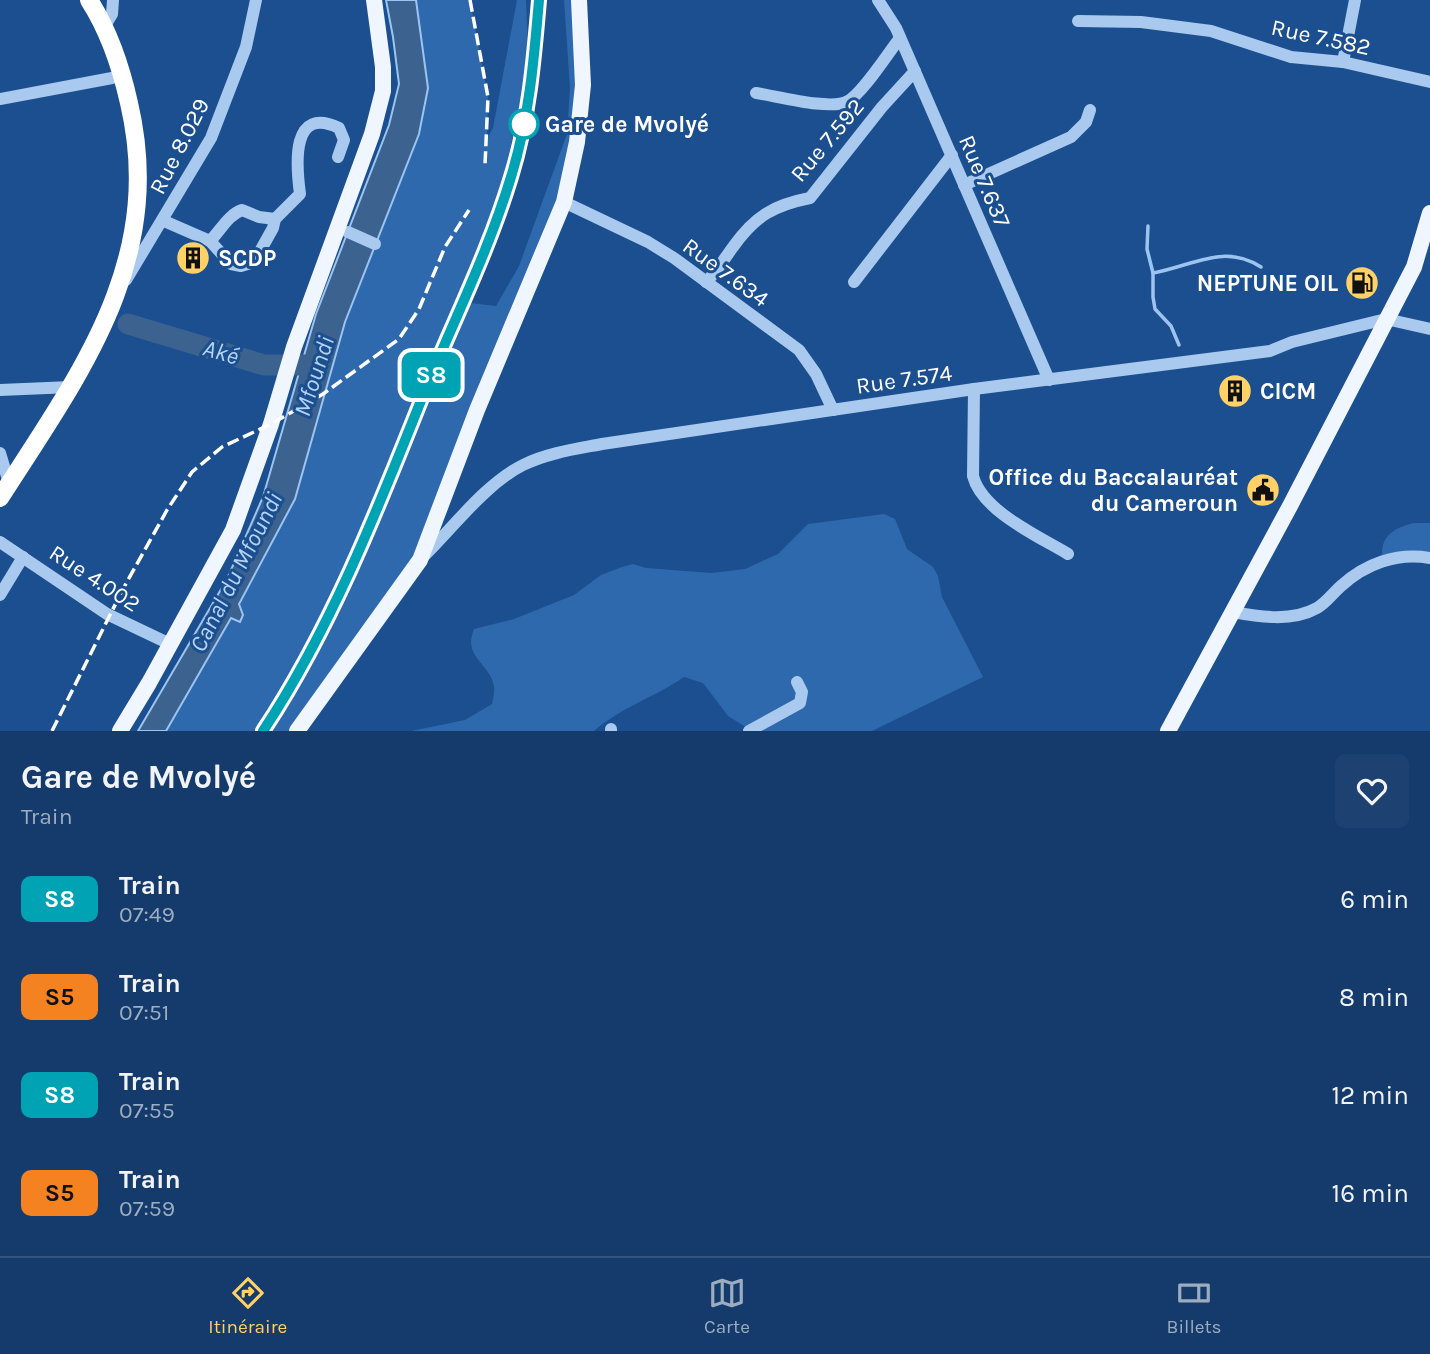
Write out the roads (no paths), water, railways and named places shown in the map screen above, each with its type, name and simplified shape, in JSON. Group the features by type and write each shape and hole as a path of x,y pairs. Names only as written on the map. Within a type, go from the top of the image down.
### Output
{"highway":[{"path":"75,0 97,39 112,78 122,122 125,148 125,213 116,297"},
{"path":"5,490 96,344 116,297 132,240 138,182 136,143 126,89 104,27 89,0"}],"main road":[{"path":"120,731 233,530 271,424 294,347 376,123 383,91 383,67 374,0"},
{"path":"297,731 420,560 473,422 564,201 577,142 583,94 579,0"},
{"path":"1168,731 1414,268 1430,213"}],"street":[{"path":"104,27 112,13 113,0"},
{"name":"Rue 8.029","path":"116,297 164,221 211,138 246,47 257,0"},
{"name":"Rue 7.637","path":"878,0 886,8 915,71 1049,380"},
{"path":"1343,62 1355,0"},
{"name":"Rue 7.582","path":"1078,21 1141,22 1211,31 1291,57 1343,62 1430,82"},
{"path":"756,93 831,105 846,103 900,38"},
{"name":"Rue 7.592","path":"706,282 758,218 784,203 810,198 882,107 915,71"},
{"path":"0,99 112,78"},
{"path":"964,185 1071,137 1086,122 1090,110"},
{"path":"164,221 210,241 231,264 241,266 254,262 273,228 275,219 300,194 297,162 300,142 307,125 315,121 328,122 339,128 344,140 338,157"},
{"path":"854,282 951,155"},
{"name":"Rue 7.634","path":"564,201 648,242 799,350 816,374 833,410"},
{"path":"210,241 223,228 231,214 242,210 259,217 275,219"},
{"path":"348,232 375,244"},
{"name":"Rue 7.574","path":"420,560 502,479 534,460 602,444 974,390 1270,351 1292,342 1386,320 1430,329"},
{"path":"0,390 71,387"},
{"path":"974,390 973,476 976,487 982,496 1004,514 1068,554"},
{"path":"0,453 5,490"},
{"name":"Rue 4.002","path":"0,542 107,614 170,644"},
{"path":"0,596 23,557"},
{"path":"1233,612 1262,616 1300,615 1319,607 1361,570 1377,562 1430,558"},
{"path":"749,731 800,703 802,692 797,681"}],"water":[{"path":"386,0 416,0 428,88 419,134 345,322 295,499 239,604 243,615 240,622 231,618 166,731 138,731 227,579 263,497 316,314 389,125 399,84"}],"waterway":[{"path":"1148,226 1147,249 1153,273 1155,309 1171,326 1179,345"},
{"path":"1153,273 1221,257 1247,260 1261,267"},
{"name":"Aké","path":"128,324 264,365 316,365"}],"railway":[{"path":"470,0 488,97 485,165"},
{"path":"263,731 310,651 351,568 492,233 511,177 522,133 533,67 539,0"},
{"path":"52,731 123,589 167,510 192,472 222,447 271,424 323,394 399,339 419,309 445,247 469,210"}],"train":[{"name":"S8","path":"263,731 321,629 364,541 489,242 512,175 527,114 539,0"}],"place":[{"name":"Gare de Mvolyé","path":"524,124"},
{"name":"SCDP","path":"193,258"},
{"name":"NEPTUNE OIL","path":"1362,283"},
{"name":"CICM","path":"1235,391"},
{"name":"Office du Baccalauréat du Cameroun","path":"1263,490"}],"water label":[{"name":"Mfoundi","path":"314,376"},
{"name":"Canal du Mfoundi","path":"236,572"}]}
